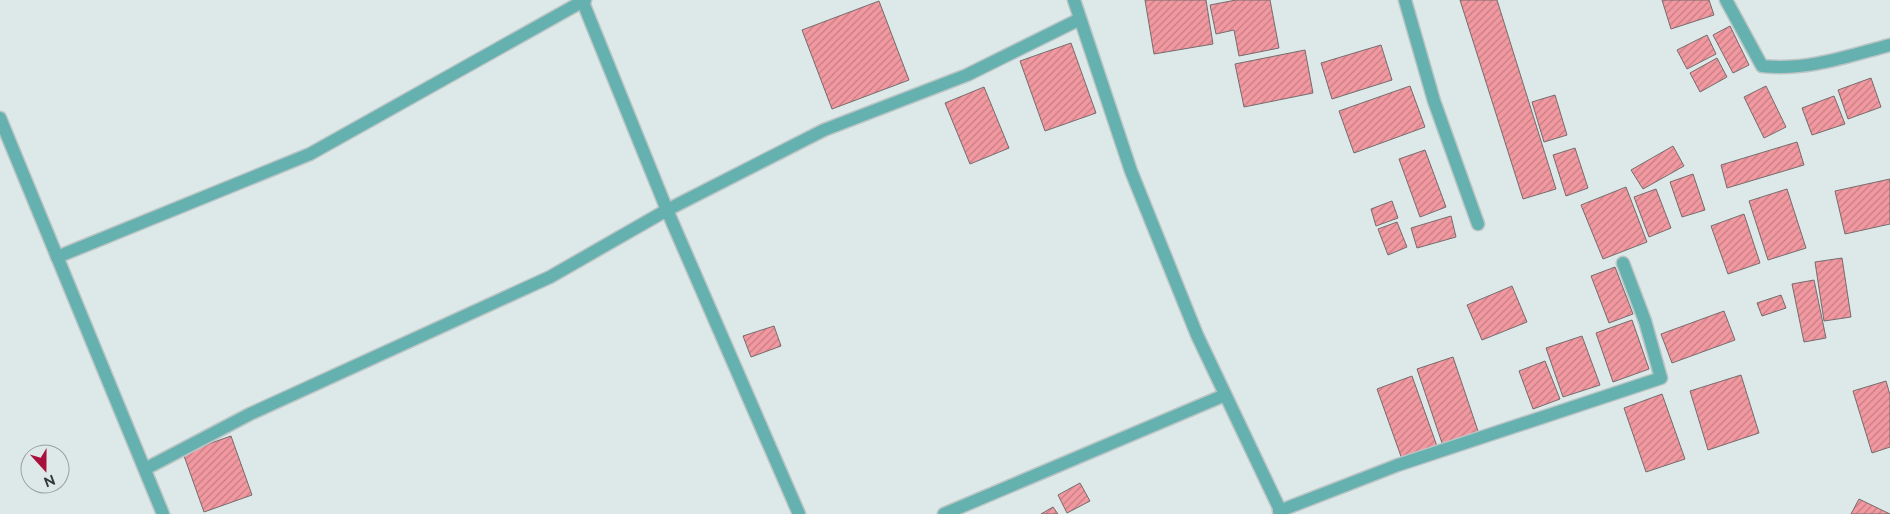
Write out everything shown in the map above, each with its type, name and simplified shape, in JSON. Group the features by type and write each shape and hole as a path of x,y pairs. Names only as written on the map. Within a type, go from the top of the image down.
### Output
{"street":[{"path":"58,257 310,154 583,0 667,210 799,514"},
{"path":"1074,0 1131,171 1197,335 1280,512 1398,464 1661,378 1645,321 1623,263"},
{"path":"1405,0 1434,101 1478,224"},
{"path":"1726,0 1762,66 1785,68 1816,65 1890,45"},
{"path":"145,469 250,414 550,277 667,210 824,130 967,75 1080,19"},
{"path":"0,118 163,514"},
{"path":"944,514 1225,395"}],"building":[{"path":"1145,0 1206,0 1213,44 1154,54"},
{"path":"1236,0 1270,0 1279,48 1239,56 1234,30 1216,34 1210,5"},
{"path":"1460,0 1497,0 1556,189 1523,199"},
{"path":"1662,0 1709,0 1714,15 1671,29"},
{"path":"879,1 909,80 832,109 802,30"},
{"path":"1730,26 1749,65 1733,73 1713,35"},
{"path":"1707,35 1716,54 1687,69 1677,50"},
{"path":"1071,43 1096,113 1045,131 1020,61"},
{"path":"1381,45 1392,80 1332,99 1321,63"},
{"path":"1305,50 1313,93 1244,107 1235,64"},
{"path":"1717,58 1727,77 1700,92 1690,73"},
{"path":"1871,78 1881,107 1848,119 1838,90"},
{"path":"1410,86 1425,127 1354,153 1339,111"},
{"path":"1766,86 1786,127 1764,138 1744,97"},
{"path":"984,87 1009,148 970,164 945,103"},
{"path":"1555,95 1567,135 1544,142 1532,102"},
{"path":"1834,96 1845,124 1812,135 1802,108"},
{"path":"1797,142 1804,165 1727,188 1721,165"},
{"path":"1673,146 1684,166 1643,189 1631,170"},
{"path":"1575,148 1588,188 1566,196 1553,155"},
{"path":"1425,150 1446,207 1420,217 1399,159"},
{"path":"1693,174 1705,210 1682,217 1670,182"},
{"path":"1890,179 1890,224 1845,234 1835,191"},
{"path":"1626,187 1647,242 1603,259 1581,205"},
{"path":"1656,189 1671,228 1649,237 1634,197"},
{"path":"1787,189 1806,248 1768,260 1749,201"},
{"path":"1392,201 1398,218 1376,226 1371,209"},
{"path":"1744,214 1760,263 1728,274 1711,226"},
{"path":"1451,216 1456,237 1417,248 1411,228"},
{"path":"1397,222 1407,247 1388,255 1378,229"},
{"path":"1842,258 1851,317 1824,321 1815,262"},
{"path":"1615,267 1633,314 1609,323 1591,276"},
{"path":"1814,280 1826,338 1804,342 1792,284"},
{"path":"1512,286 1527,322 1482,340 1467,305"},
{"path":"1781,295 1786,308 1762,316 1757,303"},
{"path":"1724,311 1735,340 1672,363 1661,334"},
{"path":"1632,320 1649,369 1613,382 1596,333"},
{"path":"774,326 781,346 751,357 743,336"},
{"path":"1582,336 1600,385 1563,397 1546,348"},
{"path":"1453,357 1479,434 1443,446 1417,369"},
{"path":"1545,361 1560,399 1533,409 1519,371"},
{"path":"1741,375 1759,433 1708,450 1690,391"},
{"path":"1412,376 1438,449 1403,462 1377,389"},
{"path":"1886,381 1890,395 1890,447 1872,453 1853,391"},
{"path":"1662,394 1685,459 1646,472 1624,408"},
{"path":"231,436 252,495 204,512 183,453"},
{"path":"1080,483 1090,501 1067,513 1058,495"},
{"path":"1859,499 1890,514 1851,514"},
{"path":"1053,507 1058,514 1041,514"}]}
